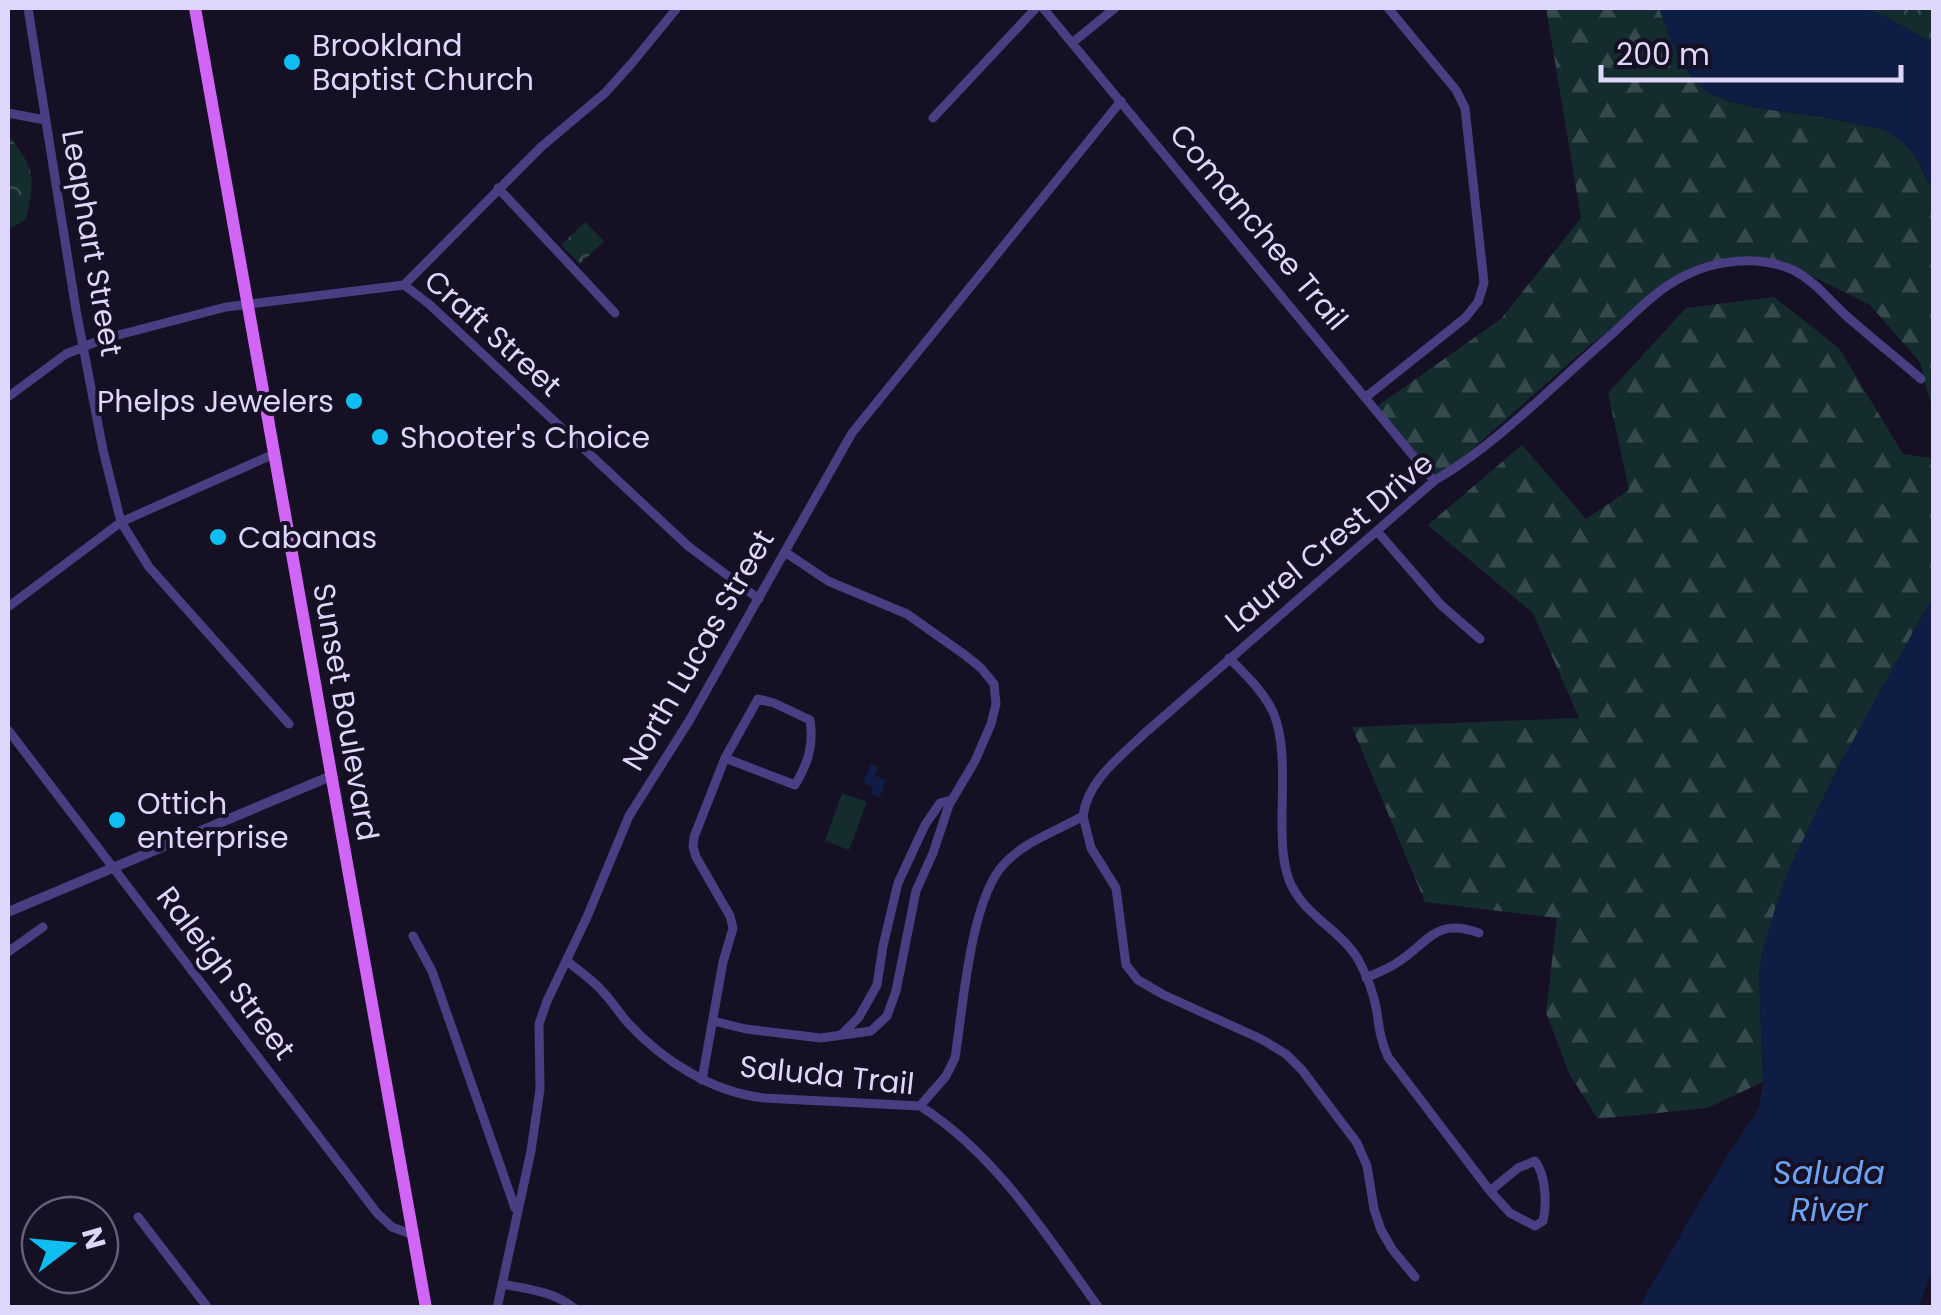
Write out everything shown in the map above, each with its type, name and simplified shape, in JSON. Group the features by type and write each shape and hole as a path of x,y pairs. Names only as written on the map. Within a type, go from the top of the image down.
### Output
{"main road":[{"name":"Sunset Boulevard","path":"195,8 426,1308"}],"street":[{"name":"Leaphart Street","path":"28,8 84,346 121,522 148,567 290,724"},
{"path":"404,285 498,188 605,93 676,8"},
{"path":"933,118 1039,8"},
{"name":"Comanchee Trail","path":"1039,8 1121,101 1434,481"},
{"path":"1072,43 1115,8"},
{"path":"1366,398 1472,312 1484,283 1465,108 1456,90 1388,8"},
{"name":"North Lucas Street","path":"496,1308 531,1151 540,1090 539,1024 630,816 689,721 852,432 1121,101"},
{"path":"8,113 45,120"},
{"path":"498,188 615,313"},
{"name":"Laurel Crest Drive","path":"1083,816 1089,794 1108,768 1229,658 1434,481 1509,427 1662,289 1696,270 1725,263 1766,262 1785,267 1803,276 1921,379"},
{"name":"Craft Street","path":"9,393 84,346 226,307 404,285 688,546 759,599"},
{"path":"8,607 121,522 274,454"},
{"path":"1377,531 1441,605 1480,639"},
{"path":"712,1022 821,1038 871,1032 887,1016 896,991 916,891 951,800 971,770 991,724 996,694 988,675 907,614 828,580 785,552"},
{"path":"1229,658 1260,691 1277,725 1282,763 1282,848 1291,885 1307,909 1349,947 1375,1002 1381,1039 1393,1065 1490,1192 1518,1218 1535,1226 1543,1221 1541,1169 1535,1162 1518,1168 1490,1192"},
{"path":"702,1080 723,962 733,928 696,856 694,837 715,779 726,758 758,700 810,720 814,740 795,785 726,758"},
{"name":"Raleigh Street","path":"8,730 377,1214 392,1228 413,1235"},
{"path":"8,912 331,776"},
{"path":"841,1035 859,1018 878,986 898,883 924,826 940,804 951,800"},
{"path":"920,1106 946,1076 955,1058 976,923 997,872 1034,840 1083,816 1091,848 1116,888 1126,965 1138,980 1261,1039 1286,1054 1302,1070 1357,1142 1367,1166 1382,1230 1416,1277"},
{"path":"8,952 43,926"},
{"path":"1366,978 1395,964 1444,928 1479,933"},
{"path":"412,936 432,971 516,1210"},
{"name":"Saluda Trail","path":"567,961 603,991 648,1042 718,1088 745,1096 920,1106 967,1141 986,1161 1025,1206 1099,1308"},
{"path":"138,1217 208,1308"},
{"path":"502,1284 548,1293 574,1308"}],"green space":[{"path":"1546,8 1659,8 1688,71 1713,95 1760,108 1882,129 1912,150 1933,191 1933,413 1920,362 1870,305 1782,261 1694,271 1591,344 1433,484 1376,407 1501,319 1581,218"},
{"path":"1862,8 1933,8 1933,43 1884,16"},
{"path":"8,135 24,157 32,183 26,219 8,230"},
{"path":"585,222 604,241 580,264 561,245"},
{"path":"1774,297 1839,348 1903,454 1933,458 1933,600 1839,766 1790,867 1776,906 1759,975 1763,1082 1707,1108 1598,1119 1570,1075 1546,1013 1557,918 1425,902 1352,727 1579,718 1533,613 1428,525 1522,445 1586,519 1629,490 1608,393 1686,308"},
{"path":"842,793 867,802 849,850 825,841"}],"water":[{"path":"1659,8 1862,8 1933,43 1933,190 1914,155 1882,129 1743,104 1703,88 1682,61"},
{"name":"Saluda River","path":"1933,600 1933,1275 1919,1307 1639,1307 1759,1108 1763,1082 1759,975 1776,906 1790,867 1839,766"},
{"path":"871,764 879,767 875,776 886,780 880,797 871,794 873,787 863,783"}],"place":[{"name":"Brookland Baptist Church","path":"292,62"},
{"name":"Phelps Jewelers","path":"354,401"},
{"name":"Shooter's Choice","path":"380,437"},
{"name":"Cabanas","path":"218,537"},
{"name":"Ottich enterprise","path":"117,820"}]}
